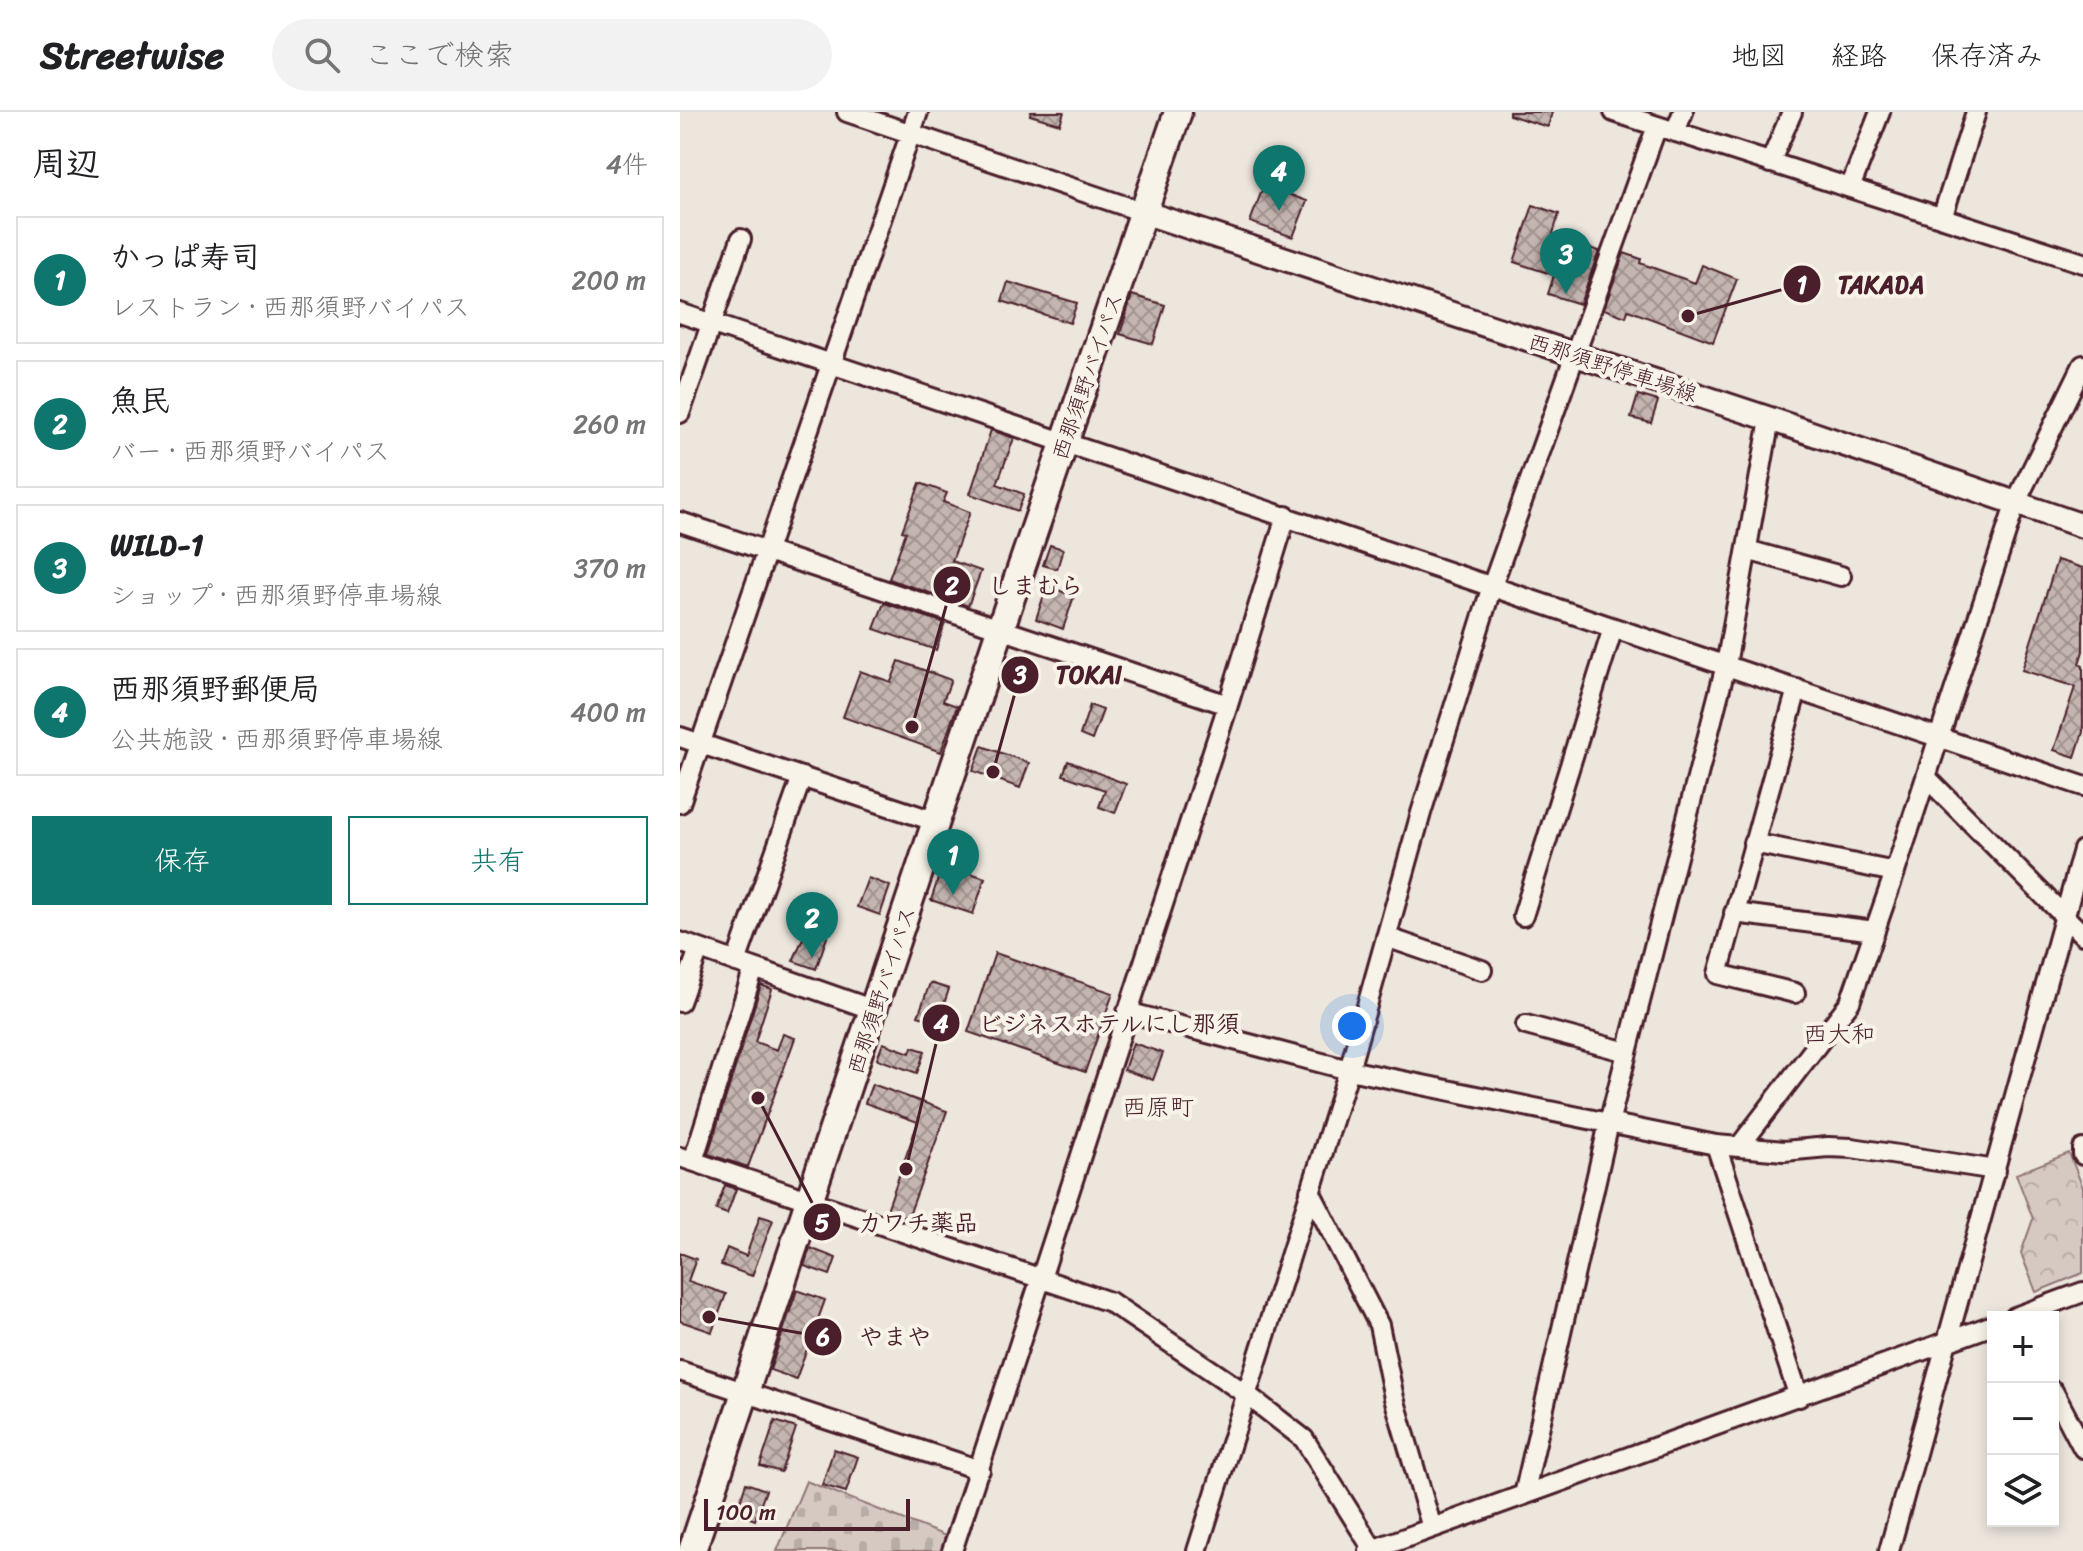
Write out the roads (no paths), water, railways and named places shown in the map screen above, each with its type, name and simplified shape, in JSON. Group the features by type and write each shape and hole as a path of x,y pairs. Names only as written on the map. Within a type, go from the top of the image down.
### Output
{"highway":[{"name":"西那須野バイパス","path":"692,1551 1001,627 1178,112"}],"main road":[{"name":"西那須野停車場線","path":"1143,212 2083,526"}],"street":[{"path":"847,112 1143,212"},
{"path":"680,803 918,112"},
{"path":"1614,112 2083,263"},
{"path":"1197,1551 1349,1070 1421,813 1492,586 1574,354 1666,129 1683,112"},
{"path":"1770,163 1792,112"},
{"path":"1850,188 1880,112"},
{"path":"1942,218 1976,112"},
{"path":"680,413 741,239"},
{"path":"680,313 830,361 2083,786"},
{"path":"1739,1147 1844,1010 1895,872 2016,502 2083,365"},
{"path":"1524,1495 1609,1123 1726,665 1770,419"},
{"path":"952,1551 1228,705 1286,516"},
{"path":"680,522 1228,705"},
{"path":"1747,550 1841,576"},
{"path":"1523,916 1613,628"},
{"path":"1795,993 1718,974 1797,689"},
{"path":"680,737 937,822"},
{"path":"802,777 686,1159 1110,1302 1246,1394 1304,1439 1373,1550 1987,1327"},
{"path":"1926,777 2083,935"},
{"path":"1753,843 1895,872"},
{"path":"1889,1551 2083,850"},
{"path":"1734,913 1875,931"},
{"path":"1386,937 1482,970"},
{"path":"680,942 874,1010"},
{"path":"680,1002 699,949"},
{"path":"1127,1012 1349,1070 1716,1145 1784,1151 1852,1148 1996,1170"},
{"path":"1526,1025 1627,1052"},
{"path":"1716,1145 1799,1397"},
{"path":"2083,1149 2083,1155"},
{"path":"1310,1191 1379,1325 1394,1398 1432,1528"},
{"path":"2036,1311 2083,1292"},
{"path":"680,1371 980,1470"},
{"path":"2059,1402 2083,1448"}],"place":[{"name":"西那須野郵便局","path":"1279,211"},
{"name":"WILD-1","path":"1566,294"},
{"name":"TAKADA","path":"1688,316"},
{"name":"しまむら","path":"912,727"},
{"name":"TOKAI","path":"993,772"},
{"name":"かっぱ寿司","path":"953,895"},
{"name":"魚民","path":"812,958"},
{"name":"カワチ薬品","path":"758,1098"},
{"name":"ビジネスホテルにし那須","path":"906,1169"},
{"name":"やまや","path":"709,1317"}],"district":[{"name":"西大和","path":"1839,1034"},
{"name":"西原町","path":"1158,1107"}]}
